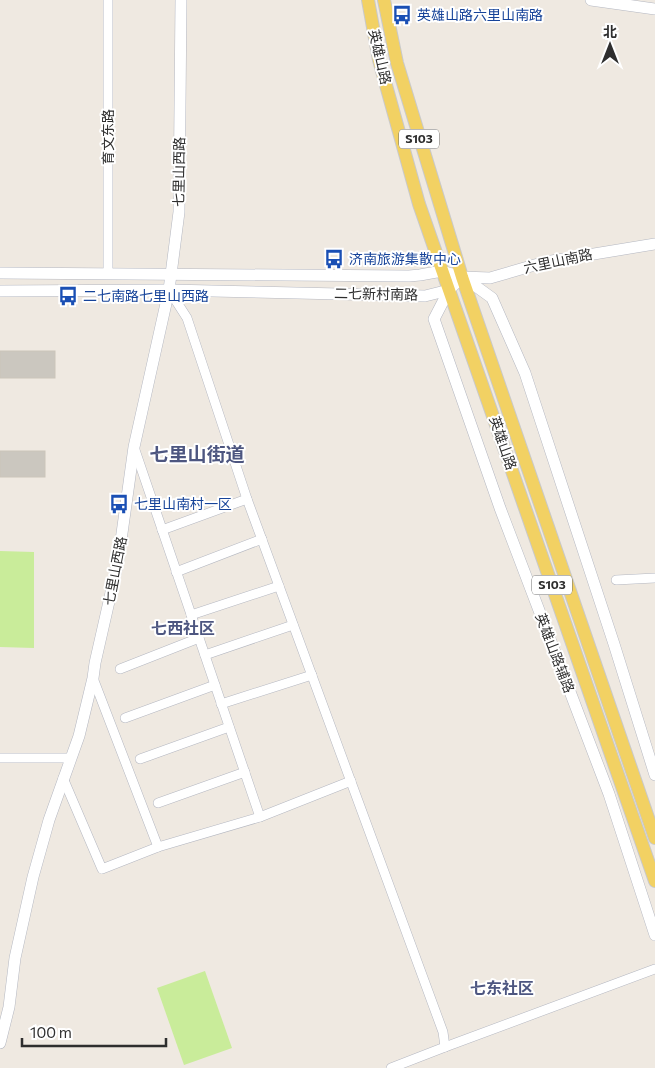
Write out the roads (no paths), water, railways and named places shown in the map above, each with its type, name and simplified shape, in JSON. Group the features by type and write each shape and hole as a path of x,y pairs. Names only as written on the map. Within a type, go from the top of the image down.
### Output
{"main road":[{"name":"七里山西路","path":"0,1043 9,1007 15,958 33,877 63,778 79,736 94,678 95,663 118,562 134,447 169,290 178,212 181,0"},
{"name":"英雄山路","path":"368,0 379,60 419,204 655,881"},
{"name":"英雄山路","path":"384,0 400,73 462,276 655,838"},
{"path":"591,0 655,9"},
{"name":"六里山南路","path":"462,276 490,278 545,262 655,244"},
{"name":"二七新村南路","path":"0,273 409,276 442,271 462,276"},
{"path":"448,290 462,276 492,298 525,372 655,776"},
{"name":"二七新村南路","path":"0,291 169,290 424,296 448,290"},
{"name":"英雄山路辅路","path":"448,290 434,319 500,508 608,794 655,934"}],"street":[{"name":"育文东路","path":"108,0 108,274"},
{"path":"169,290 188,318 247,499 443,1032 446,1047"},
{"path":"134,447 260,817"},
{"path":"162,530 247,499"},
{"path":"176,572 262,539"},
{"path":"616,580 655,578"},
{"path":"191,615 279,586"},
{"path":"205,655 293,625"},
{"path":"120,669 199,638"},
{"path":"222,704 312,675"},
{"path":"94,678 158,847"},
{"path":"125,718 215,685"},
{"path":"140,758 229,727"},
{"path":"0,758 70,758"},
{"path":"158,804 245,772"},
{"path":"63,778 102,869 158,847 260,817 351,781"},
{"path":"392,1068 655,969"}],"place":[{"name":"英雄山路六里山南路","path":"402,15"},
{"name":"济南旅游集散中心","path":"334,259"},
{"name":"二七南路七里山西路","path":"68,296"},
{"name":"七里山南村一区","path":"119,504"}],"district":[{"name":"七里山街道","path":"197,454"},
{"name":"七西社区","path":"183,628"},
{"name":"七东社区","path":"502,988"}]}
